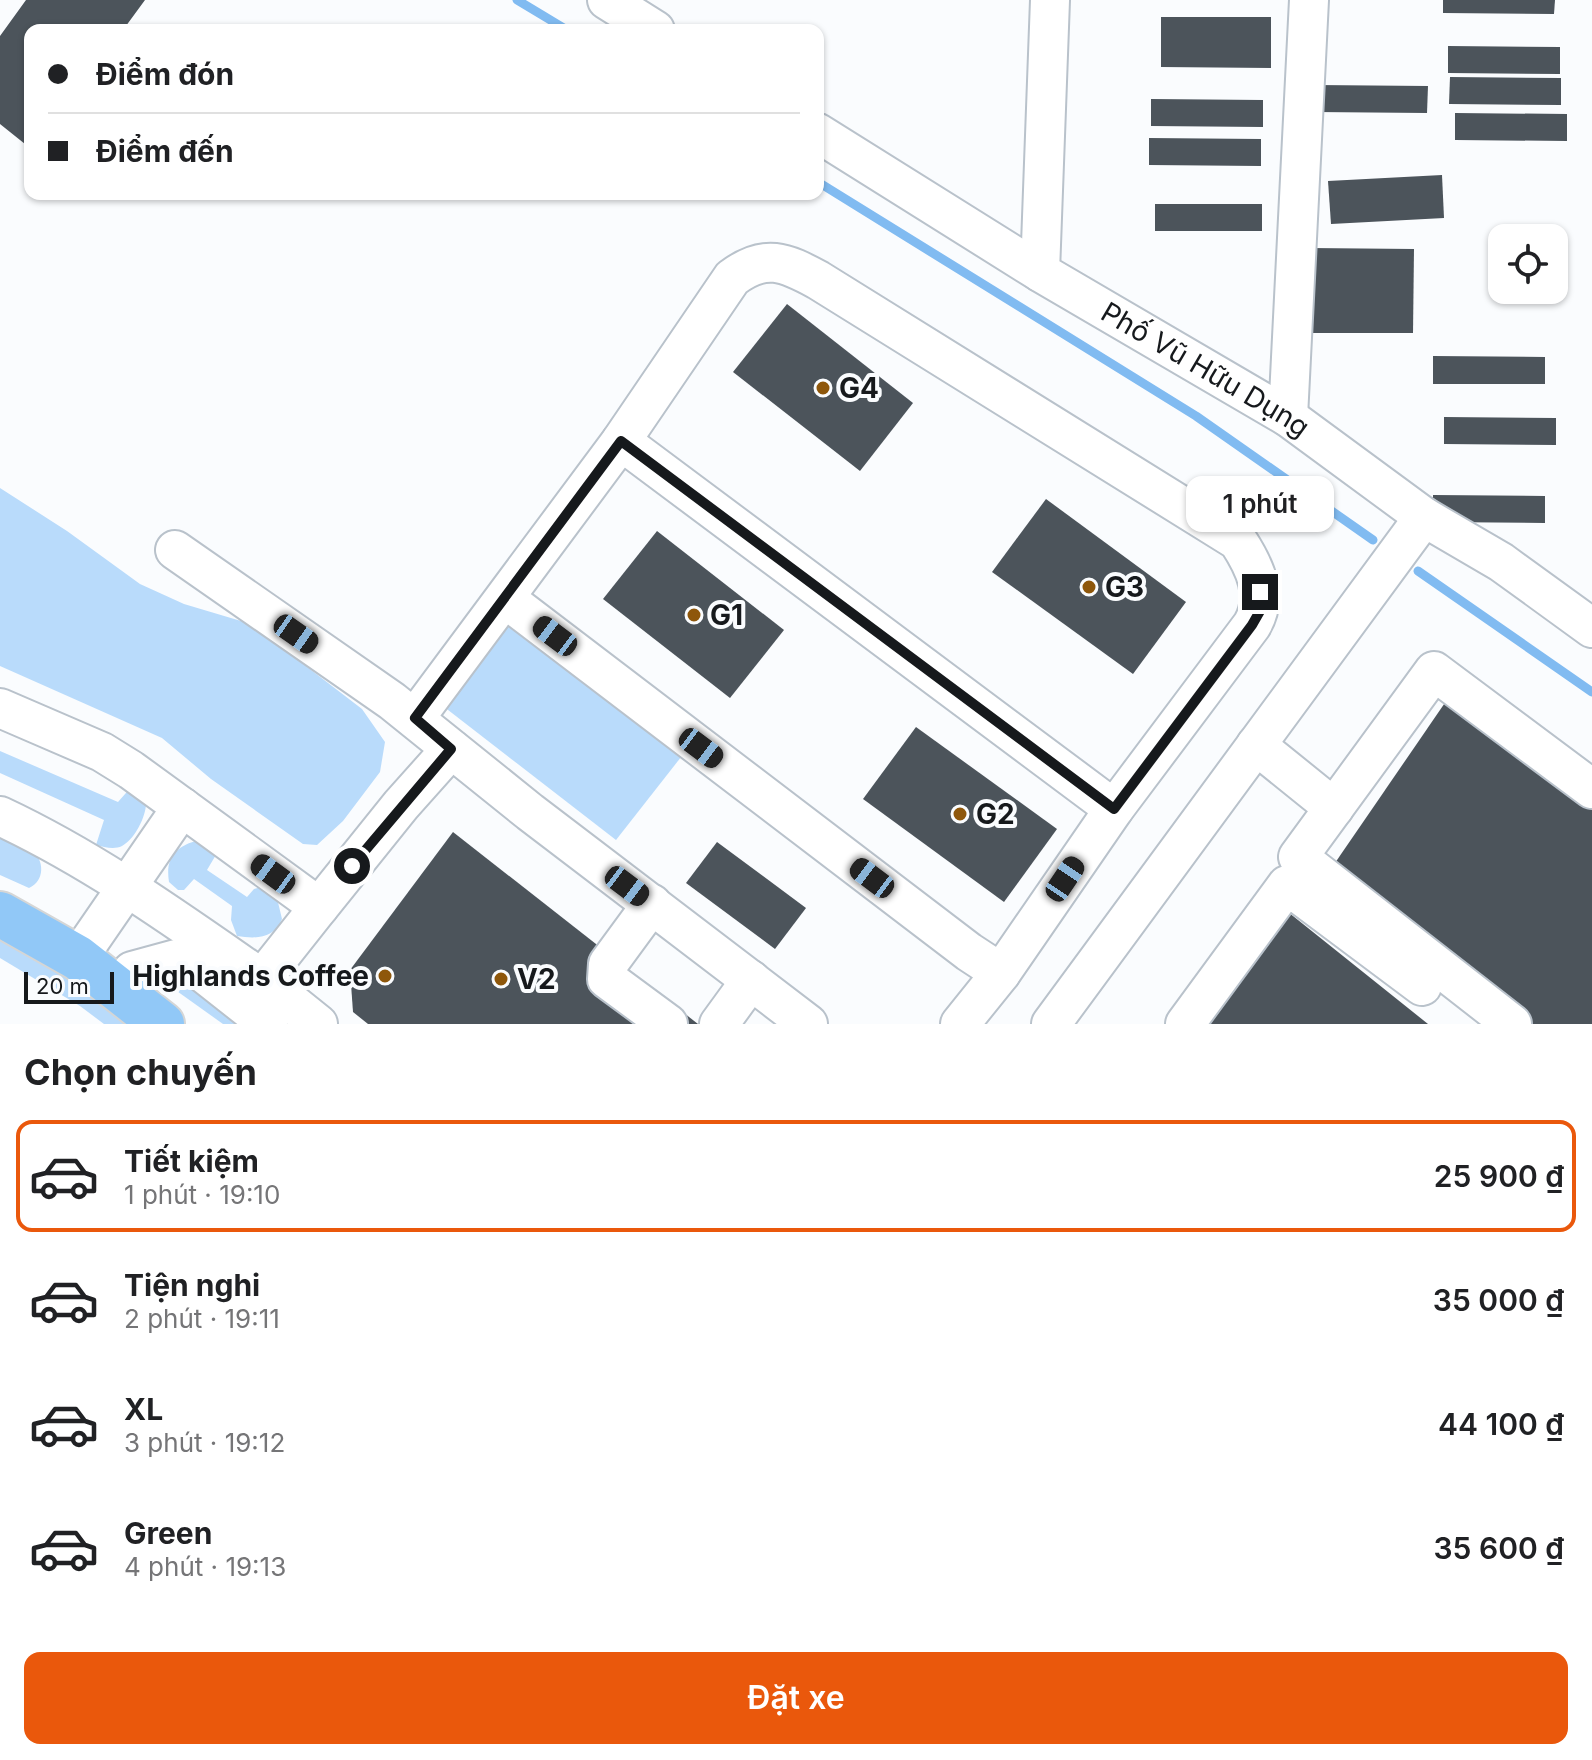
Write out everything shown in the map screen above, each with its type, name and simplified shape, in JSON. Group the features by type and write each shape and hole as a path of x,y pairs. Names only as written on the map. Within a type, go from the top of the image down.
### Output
{"main road":[{"path":"0,914 78,958 162,1024"}],"street":[{"path":"607,0 645,24"},
{"path":"1040,272 1050,0"},
{"path":"1288,417 1309,0"},
{"name":"Phố Vũ Hữu Dụng","path":"824,137 1040,272 1288,417 1424,517 1501,562 1592,628"},
{"path":"415,718 621,441 732,278 762,262 779,261 818,280 1238,541 1256,575 1260,611 1114,809 1001,973 960,1024"},
{"path":"621,441 1114,809"},
{"path":"1051,1024 1424,517"},
{"path":"175,550 415,718 808,1024"},
{"path":"506,599 969,952 1001,973"},
{"path":"1512,1024 1298,857 1434,671 1592,789"},
{"path":"0,708 102,752 319,907"},
{"path":"1256,745 1334,808"},
{"path":"262,979 401,805 451,749"},
{"path":"78,958 182,807"},
{"path":"0,816 127,887 262,979 318,1024"},
{"path":"1185,1024 1287,885 1472,1024"},
{"path":"652,904 608,964 606,972 607,979 668,1024"},
{"path":"120,991 132,971 176,959 192,964 268,1024"},
{"path":"719,1024 751,980"}],"shaded area":[{"path":"0,488 67,531 140,584 184,604 251,624 362,709 385,742 380,772 343,821 317,845 303,844 211,779 162,738 0,666"},
{"path":"499,607 685,752 616,840 430,696"},
{"path":"0,751 118,802 133,785 146,801 139,826 122,846 96,845 104,820 0,773"},
{"path":"0,834 31,849 39,859 40,875 29,888 0,875"},
{"path":"199,840 220,848 207,870 247,897 254,889 268,885 276,894 282,919 274,931 257,937 237,936 231,920 232,906 194,879 184,890 178,890 169,882 169,866 174,854 178,849"},
{"path":"0,937 31,952 141,1024 104,1024 0,958"},
{"path":"186,971 253,1024 223,1024 174,989"}],"building":[{"path":"26,0 145,0 127,24 24,24 24,143 0,124 0,36"},
{"path":"1443,0 1555,0 1554,14 1443,13"},
{"path":"1161,17 1271,17 1271,68 1161,67"},
{"path":"1448,46 1560,47 1560,74 1448,73"},
{"path":"1450,77 1561,78 1561,105 1449,104"},
{"path":"1316,85 1428,86 1427,113 1315,112"},
{"path":"1151,99 1263,100 1263,127 1151,126"},
{"path":"1455,113 1567,114 1567,141 1455,140"},
{"path":"1149,138 1261,139 1261,166 1149,165"},
{"path":"1442,175 1444,218 1331,224 1328,181"},
{"path":"1155,204 1262,204 1262,231 1155,231"},
{"path":"1310,248 1414,249 1413,333 1310,333"},
{"name":"G4","path":"787,304 913,403 860,471 733,372"},
{"path":"1433,356 1545,357 1545,384 1433,384"},
{"path":"1444,417 1556,418 1556,445 1444,444"},
{"path":"1433,495 1545,496 1545,523 1433,522"},
{"name":"G3","path":"1046,499 1186,602 1133,674 992,572"},
{"name":"G1","path":"657,531 784,630 730,698 603,599"},
{"path":"1451,694 1592,802 1592,1024 1514,1024 1324,879"},
{"name":"G2","path":"916,727 1057,829 1004,902 863,799"},
{"path":"453,832 698,1024 368,1024 353,1012 350,970"},
{"path":"717,842 806,908 775,949 686,883"},
{"path":"1288,912 1428,1024 1204,1024"}],"waterway":[{"path":"517,0 557,24"},
{"path":"824,186 1196,416 1373,540"},
{"path":"1418,571 1592,692"}],"place":[{"name":"G4","path":"823,388"},
{"name":"G3","path":"1089,587"},
{"name":"G1","path":"694,615"},
{"name":"G2","path":"960,814"},
{"name":"Highlands Coffee","path":"385,976"},
{"name":"V2","path":"501,979"}],"route":[{"path":"352,866 451,749 415,718 621,441 1114,809 1252,625 1260,611 1260,592"}]}
